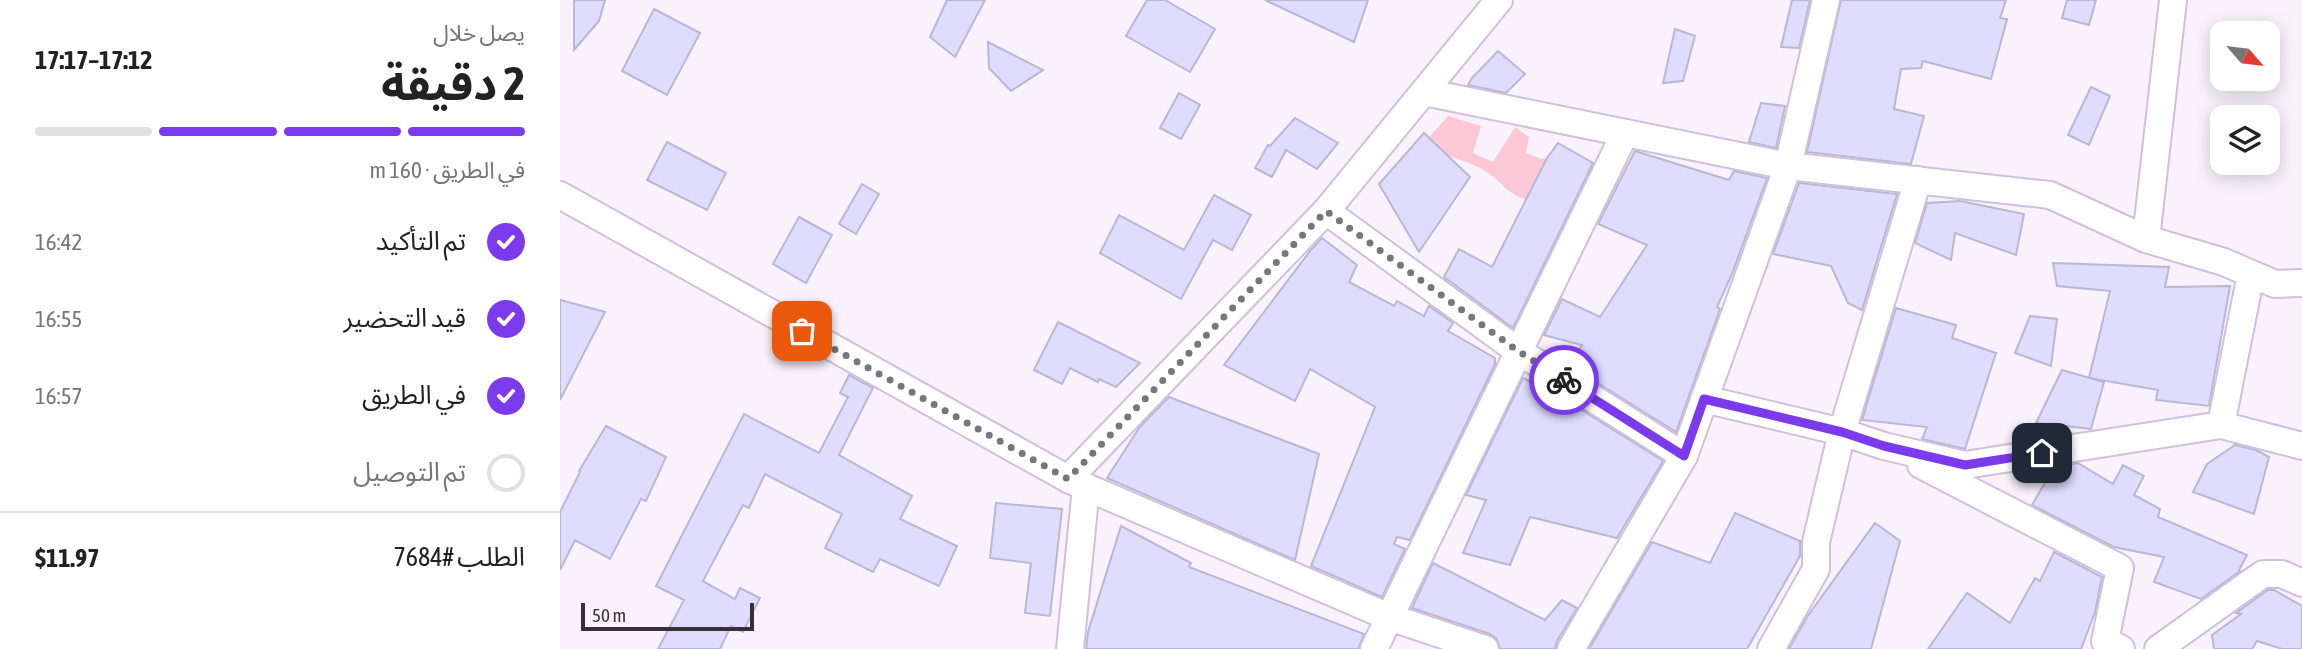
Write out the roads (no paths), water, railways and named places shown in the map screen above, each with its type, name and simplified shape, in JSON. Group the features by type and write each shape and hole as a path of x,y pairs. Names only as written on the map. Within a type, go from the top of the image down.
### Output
{"street":[{"path":"1070,649 1077,483 1326,211 1499,0"},
{"path":"1571,649 1684,456 1788,166 1826,0"},
{"path":"2146,239 2173,0"},
{"path":"1424,92 1788,166 2050,195 2146,239 2224,262 2275,284 2302,283"},
{"path":"1374,649 1625,133"},
{"path":"1770,649 1816,569 1816,542 1842,432 1917,180"},
{"path":"560,195 1077,483 1389,617 1485,649"},
{"path":"1326,211 1518,351 1684,456"},
{"path":"2221,425 2251,274"},
{"path":"1704,399 1965,465 2221,425 2302,446"},
{"path":"1884,446 2120,568 2105,641 2121,649"},
{"path":"2158,649 2263,574 2282,574 2302,583"}]}
